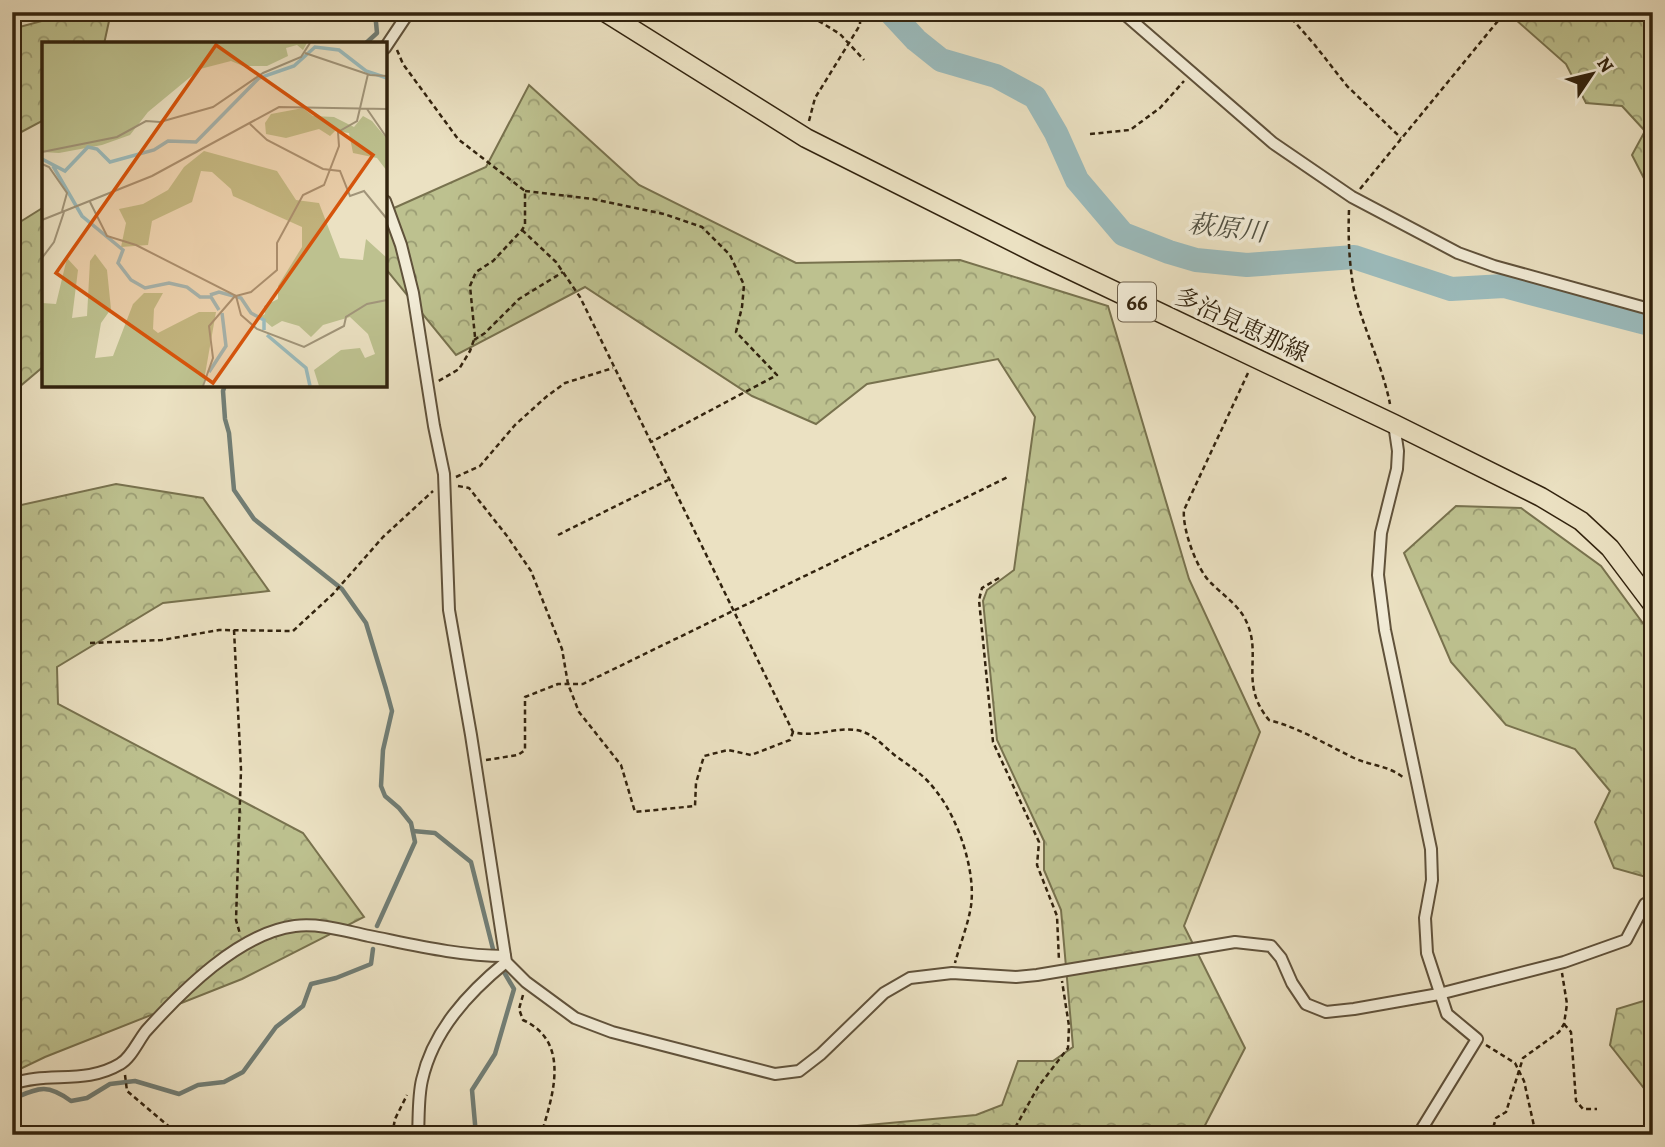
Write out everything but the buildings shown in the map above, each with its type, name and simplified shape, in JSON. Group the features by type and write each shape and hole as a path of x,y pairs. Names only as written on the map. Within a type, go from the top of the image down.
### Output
{"main road":[{"name":"多治見恵那線","path":"605,12 806,138 1039,255 1541,497 1581,521 1610,548 1653,605"}],"street":[{"path":"387,45 409,12"},
{"path":"1122,12 1273,143 1352,197 1458,253 1494,266 1653,310"},
{"path":"387,206 401,245 413,293 444,485 449,610 506,959 526,982 575,1018 625,1035 775,1074 799,1070 821,1054 884,993 910,978 952,973 1016,977 1235,942 1271,946 1281,958 1292,983 1306,1004 1326,1012 1439,994 1561,963 1626,940 1645,904 1653,900"},
{"path":"1394,424 1398,451 1397,469 1381,533 1378,575 1385,630 1431,849 1432,880 1425,918 1427,954 1447,1014 1477,1039 1418,1135"},
{"path":"12,1084 29,1078 70,1079 104,1073 124,1062 139,1039 178,996 243,944 286,928 321,926 475,956 506,959"},
{"path":"418,1135 421,1083 430,1052 459,1007 506,959"}],"path":[{"path":"804,12 840,34 864,60"},
{"path":"806,138 815,98 860,25 860,12"},
{"path":"1286,12 1347,86 1401,138"},
{"path":"1394,424 1386,386 1354,287 1348,235 1349,206 1352,197 1502,16"},
{"path":"399,28 397,50 403,64 445,123 458,139 526,191 593,199 664,214 702,227 730,256 744,285 736,332 776,375 651,442"},
{"path":"1090,134 1130,130 1160,108 1191,73"},
{"path":"428,387 459,369 470,351 474,340 470,286 476,272 493,261 525,225 526,191"},
{"path":"444,485 469,488 531,571 562,649 568,684 579,712 621,765 635,812 695,806 696,783 704,756 728,750 751,755 790,740 793,732 580,297 556,262 522,230"},
{"path":"474,340 485,333 519,299 563,272"},
{"path":"1254,358 1184,510 1183,520 1199,566 1209,582 1233,602 1248,623 1252,647 1252,689 1269,720 1304,732 1357,759 1388,767 1402,776 1418,793"},
{"path":"90,643 162,640 234,630 293,631 333,594 383,537 431,492 480,466 515,425 546,397 565,383 614,368"},
{"path":"475,761 518,755 525,750 525,698 558,684 583,684 1008,477"},
{"path":"558,535 669,480"},
{"path":"999,578 982,588 979,600 993,743 1039,842 1037,865 1057,916 1060,972 1069,1026 1068,1048 1038,1087 1011,1135"},
{"path":"234,630 241,770 236,920 243,944"},
{"path":"793,732 803,735 855,730 872,736 918,771 937,792 965,853 972,884 971,907 952,973"},
{"path":"1491,1135 1496,1118 1506,1112 1523,1058 1559,1032 1564,1024 1567,1004 1561,963"},
{"path":"526,982 519,1009 523,1020 533,1025 553,1049 555,1068 552,1097 541,1135"},
{"path":"1564,1024 1571,1032 1576,1101 1583,1109 1597,1109"},
{"path":"1477,1039 1515,1063 1524,1081 1536,1135"},
{"path":"125,1073 127,1091 178,1135"}],"green space":[{"path":"75,12 111,12 104,42 42,42 42,121 12,137 12,29"},
{"path":"1507,12 1653,12 1653,196 1632,155 1645,131 1622,106 1586,103 1566,64"},
{"path":"529,85 639,185 796,263 960,260 1108,306 1189,579 1260,732 1184,926 1245,1048 1200,1135 694,1135 702,1130 803,1131 976,1115 1002,1105 1018,1061 1053,1061 1073,1047 1061,910 1044,870 1044,841 997,740 983,601 987,590 1014,570 1035,417 998,359 867,384 816,424 752,396 585,287 456,355 387,270 387,211 486,167"},
{"path":"42,208 42,368 12,393 12,227"},
{"path":"116,484 203,498 269,591 163,603 57,667 58,704 303,833 364,917 242,979 45,1057 12,1073 12,507"},
{"path":"1456,506 1521,508 1601,566 1653,637 1650,718 1653,723 1653,879 1614,868 1595,822 1610,791 1575,749 1506,725 1451,662 1404,553"},
{"path":"1653,998 1653,1116 1650,1096 1610,1045 1617,1009"}],"waterway":[{"path":"367,42 377,33 375,12"},
{"name":"萩原川","path":"890,12 916,40 941,60 996,76 1035,97 1056,133 1077,180 1123,234 1196,260 1247,265 1354,257 1451,289 1504,286 1653,325"},
{"path":"224,387 225,419 229,433 234,490 254,519 342,589 366,623 386,689 392,711 383,750 381,786 385,796 411,823 415,842 377,926"},
{"path":"413,831 435,833 471,862 494,953"},
{"path":"12,1099 42,1089 55,1092 71,1101 87,1098 110,1084 135,1081 179,1094 198,1085 224,1082 243,1072 276,1027 303,1006 311,984 336,978 371,964 373,949"},
{"path":"476,1135 472,1090 495,1054 514,989 501,967"}]}
